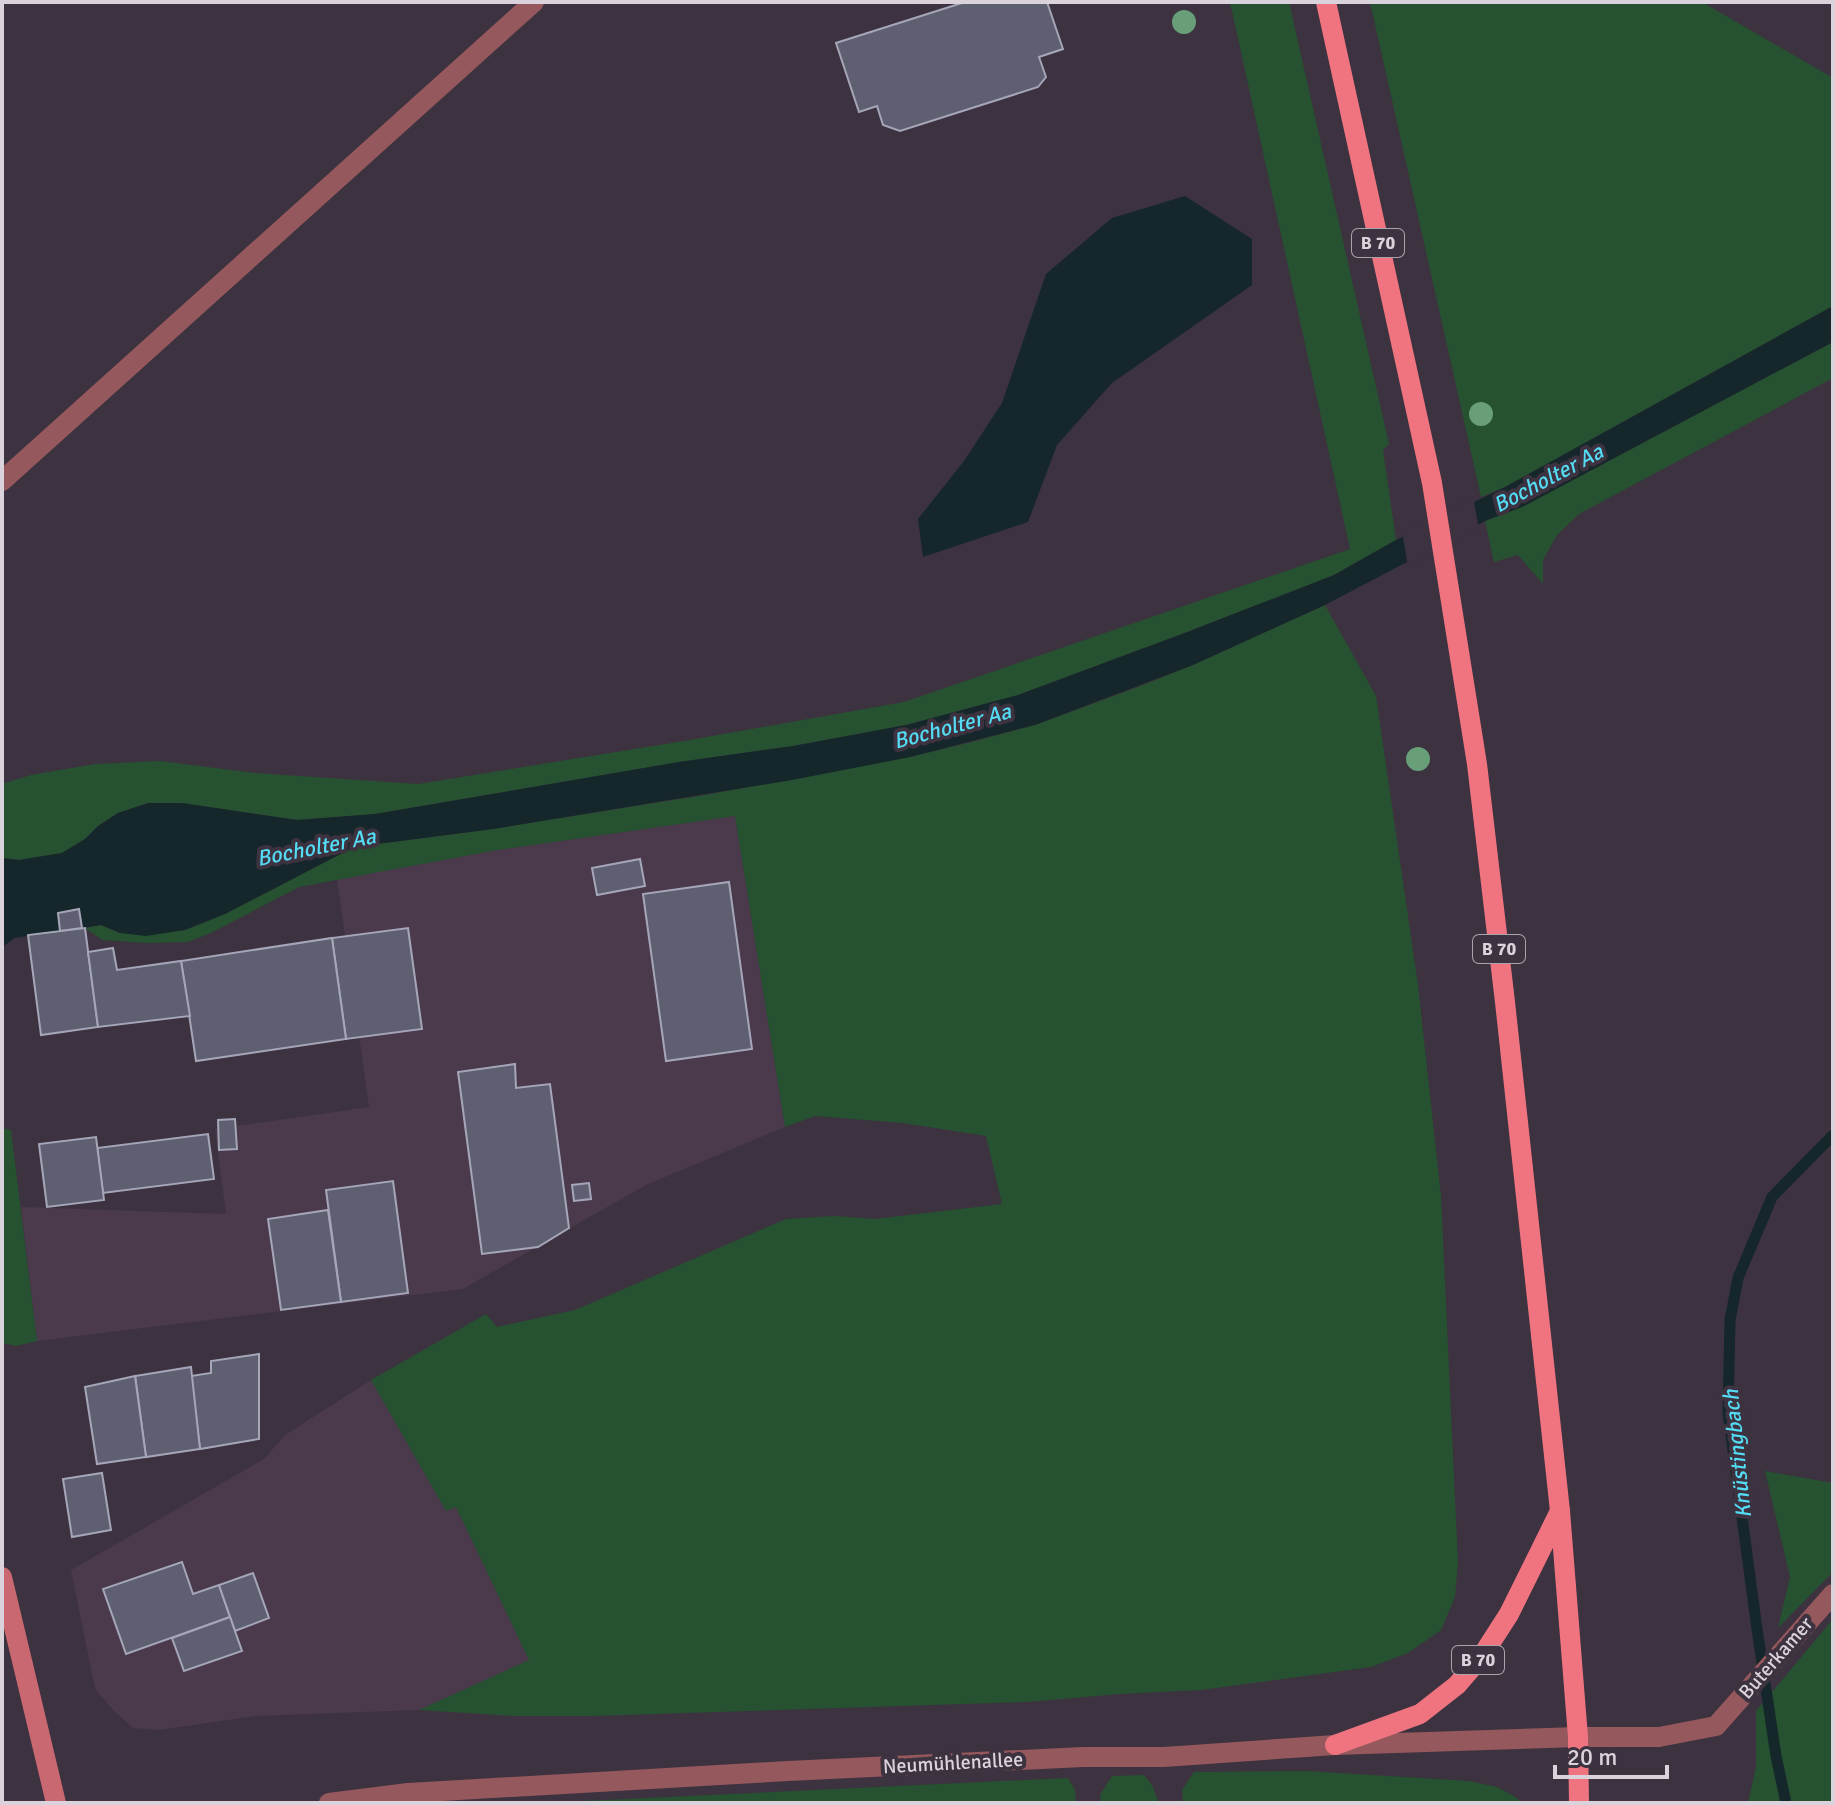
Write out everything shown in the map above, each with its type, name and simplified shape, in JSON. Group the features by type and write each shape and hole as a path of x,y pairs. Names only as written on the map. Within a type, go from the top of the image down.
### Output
{"main road":[{"name":"B 70","path":"1326,2 1432,483 1477,764 1560,1511 1578,1737 1579,1803"},
{"name":"B 70","path":"1335,1745 1420,1714 1457,1685 1482,1656 1509,1614 1560,1511"},
{"path":"2,1577 56,1803"}],"street":[{"path":"2,481 534,2"},
{"name":"Buterkamer","path":"1578,1737 1659,1737 1716,1726 1833,1594"},
{"name":"Neumühlenallee","path":"329,1803 408,1793 757,1772 1578,1737"}],"shaded area":[{"path":"735,816 785,1127 646,1185 463,1289 37,1341 21,1207 226,1214 215,1129 369,1107 337,879 497,850"},
{"path":"371,1380 446,1511 456,1507 530,1661 419,1710 256,1716 159,1730 133,1728 95,1689 71,1570 264,1459 285,1435"}],"green space":[{"path":"1230,2 1289,2 1389,444 1383,450 1396,540 1334,575 1190,631 1018,695 906,725 375,814 297,820 182,803 148,803 118,813 62,853 19,860 2,858 2,784 31,775 95,764 160,761 255,773 418,784 684,741 904,702 1350,549"},
{"path":"1370,2 1702,2 1833,78 1833,306 1505,487 1481,497"},
{"path":"1833,342 1833,378 1579,514 1557,535 1543,560 1543,584 1518,555 1494,562 1485,521 1522,507"},
{"path":"1325,605 1376,696 1418,985 1441,1196 1458,1563 1455,1597 1441,1630 1408,1653 1371,1667 1201,1690 1027,1702 594,1716 512,1716 419,1710 529,1660 456,1507 446,1511 371,1380 486,1314 497,1327 575,1310 786,1219 834,1216 875,1219 1002,1204 986,1136 903,1123 815,1116 785,1127 735,816 497,850 299,887 188,942 102,940 85,928 101,925 120,933 185,930 225,914 354,847 493,829 711,794 910,757 968,743 1035,725 1138,687"},
{"path":"2,1128 11,1130 37,1341 16,1346 2,1343"},
{"path":"1765,1471 1833,1483 1833,1572 1778,1628 1790,1577"},
{"path":"1833,1619 1833,1803 1748,1803 1756,1767 1756,1711"},
{"path":"1307,1771 1469,1781 1497,1787 1522,1803 1183,1803 1182,1790 1194,1772"},
{"path":"1144,1775 1159,1803 1101,1803 1100,1795 1112,1776"},
{"path":"1068,1778 1075,1790 1076,1803 541,1803"}],"water":[{"path":"1185,196 1252,239 1252,285 1112,383 1057,445 1028,522 923,557 918,519 964,461 1002,403 1046,274 1112,218"},
{"name":"Bocholter Aa","path":"1833,306 1833,342 1522,507 1485,521 1325,605 1193,665 1035,725 910,757 792,780 493,829 354,847 225,914 185,930 146,936 120,933 101,925 82,928 79,910 58,913 60,931 15,938 2,947 2,858 19,860 62,853 118,813 148,803 182,803 297,820 375,814 679,762 793,746 906,725 1018,695 1334,575 1396,540 1505,487"}],"pier":[{"path":"1473,497 1479,529 1408,566 1402,532"}],"building":[{"path":"965,2 1047,2 1063,49 1039,57 1046,77 1038,87 900,131 883,125 877,106 859,112 836,43"},
{"path":"640,859 645,886 597,895 592,868"},
{"path":"729,882 752,1049 666,1061 643,894"},
{"path":"79,909 82,928 60,931 58,913"},
{"path":"85,928 98,1027 41,1035 28,935"},
{"path":"408,928 422,1029 346,1039 332,938"},
{"path":"332,938 346,1039 196,1061 181,961"},
{"path":"113,948 117,970 181,961 190,1016 98,1027 88,952"},
{"path":"515,1064 516,1088 550,1084 569,1228 538,1247 482,1254 458,1072"},
{"path":"235,1119 237,1149 219,1150 218,1120"},
{"path":"208,1134 214,1179 103,1193 97,1148"},
{"path":"96,1137 104,1200 47,1207 39,1144"},
{"path":"393,1181 408,1293 341,1302 326,1190"},
{"path":"589,1183 591,1199 574,1201 572,1185"},
{"path":"328,1210 341,1302 281,1310 268,1219"},
{"path":"259,1354 259,1439 200,1449 191,1376 211,1373 211,1361"},
{"path":"191,1367 200,1449 146,1457 135,1376"},
{"path":"135,1376 146,1457 97,1464 85,1387"},
{"path":"102,1473 111,1530 72,1537 63,1479"},
{"path":"182,1562 193,1594 219,1585 230,1617 126,1654 103,1589"},
{"path":"253,1573 269,1618 235,1631 219,1585"},
{"path":"230,1617 242,1651 184,1671 172,1638"}],"waterway":[{"name":"Knüstingbach","path":"1786,1803 1757,1629 1728,1413 1730,1320 1738,1278 1772,1197 1833,1135"}]}
